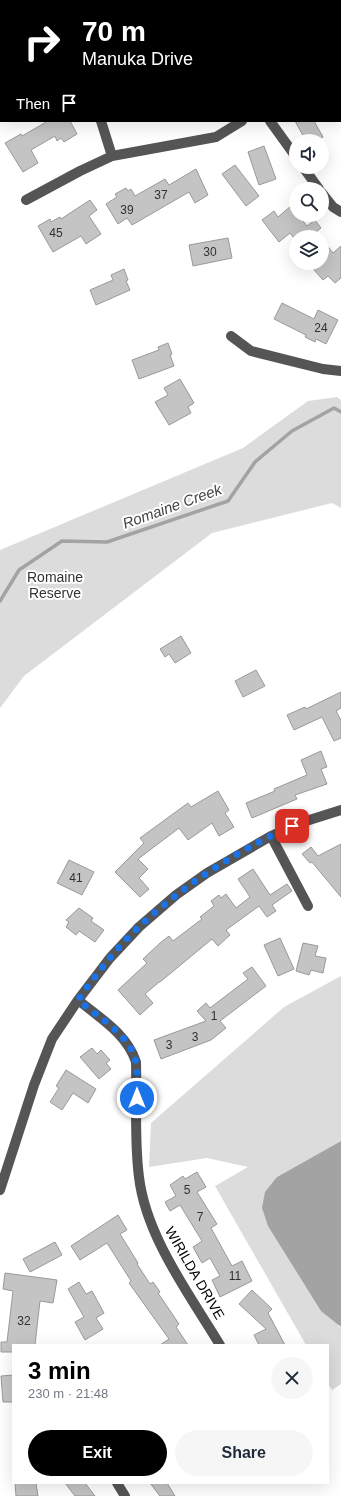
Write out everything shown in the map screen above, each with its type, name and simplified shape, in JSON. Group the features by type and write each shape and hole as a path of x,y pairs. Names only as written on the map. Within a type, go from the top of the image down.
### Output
{"street":[{"path":"101,122 112,156"},
{"path":"26,200 80,170 112,156 216,137 240,122"},
{"path":"271,122 289,147"},
{"path":"329,202 333,207 341,212"},
{"path":"231,336 251,351 323,369 341,371"},
{"path":"0,1190 34,1085 52,1039 78,1000 110,958 139,927 176,895 207,873 271,836 303,822 341,810"},
{"path":"271,836 308,906"},
{"name":"WIRILDA DRIVE","path":"78,1000 120,1034 132,1050 136,1062 137,1153 139,1178 146,1212 161,1247 219,1344"},
{"path":"118,1484 125,1496"}],"green space":[{"name":"Romaine Reserve","path":"337,397 341,400 341,508 332,503 212,533 24,676 0,708 0,550 243,448 308,401"},
{"path":"341,976 341,1141 277,1177 339,1327 341,1327 341,1384 332,1390 329,1386 329,1344 305,1344 215,1186 248,1167 207,1158 149,1167 151,1123 284,1007"}],"shaded area":[{"path":"341,1141 341,1327 321,1311 268,1226 262,1208 265,1192 277,1177"}],"building":[{"path":"46,122 71,122 77,134 64,142 61,138 57,141 55,136 31,150 38,163 23,172 5,143 21,134 22,136"},
{"path":"296,122 315,122 321,134 302,134"},
{"path":"264,146 276,179 259,185 248,152"},
{"path":"235,165 259,196 246,206 222,174"},
{"path":"196,169 208,195 195,203 189,192 132,225 127,218 118,224 106,204 117,197 115,194 126,188 128,191 131,189 135,196 165,179 169,185"},
{"path":"90,200 97,210 89,216 101,234 86,244 81,236 53,252 38,226 50,219 51,222 60,217 61,219"},
{"path":"289,208 289,222 304,222 307,226 312,222 316,222 321,228 318,230 289,230 289,234 279,242 262,220 274,211 278,217"},
{"path":"228,238 232,258 193,266 189,245"},
{"path":"341,246 341,278 335,283 328,276 323,280 314,270 329,270 329,248 333,253"},
{"path":"124,269 128,280 126,281 130,290 96,305 90,290 113,280 111,275"},
{"path":"282,303 314,319 318,310 338,320 326,344 316,339 315,342 305,337 306,335 274,319"},
{"path":"168,343 174,366 139,379 132,360 159,350 158,347"},
{"path":"180,379 194,403 188,407 191,413 169,425 155,402 168,395 164,388"},
{"path":"181,636 191,653 175,663 169,654 165,657 160,649"},
{"path":"256,670 265,686 243,697 235,681"},
{"path":"341,692 341,708 336,711 341,720 341,738 334,741 322,717 294,730 287,715 305,707 306,709"},
{"path":"321,751 327,767 321,769 327,784 295,795 297,799 252,818 246,803 307,775 301,760"},
{"path":"218,791 229,810 225,813 234,827 219,836 212,823 188,840 179,828 138,859 148,869 139,878 149,889 140,897 115,872 144,843 140,838 188,803 191,807"},
{"path":"341,844 341,897 312,862 310,863 302,854 311,847 318,856"},
{"path":"69,860 94,872 82,895 57,883"},
{"path":"253,869 270,895 287,884 292,891 272,905 276,911 267,917 259,906 226,930 230,935 218,946 212,939 159,982 145,994 153,1003 140,1015 118,990 147,963 143,959 160,943 169,936 173,941 202,919 200,917 214,906 211,901 219,895 221,898 226,894 236,908 250,897 238,879"},
{"path":"79,908 93,918 91,921 104,930 95,942 79,931 76,935 66,927 69,922 66,920"},
{"path":"280,938 294,969 278,976 264,945"},
{"path":"303,943 318,946 315,956 326,958 323,973 311,970 309,975 296,971"},
{"path":"252,967 266,986 220,1021 226,1028 211,1040 161,1059 154,1040 206,1021 197,1011 206,1003 210,1008 248,979 243,973"},
{"path":"92,1048 97,1054 101,1050 110,1060 106,1063 111,1069 99,1079 80,1057"},
{"path":"66,1070 96,1089 88,1103 73,1093 62,1110 50,1102 59,1088 56,1086"},
{"path":"197,1172 206,1187 197,1192 217,1224 211,1228 232,1266 242,1261 252,1281 220,1297 212,1280 220,1276 210,1258 202,1263 193,1247 202,1241 180,1205 170,1211 165,1202 176,1196 170,1185 183,1176 185,1179"},
{"path":"118,1215 127,1230 120,1234 150,1284 153,1282 160,1292 158,1293 179,1324 176,1327 187,1344 162,1344 169,1339 129,1283 131,1281 107,1243 80,1260 71,1246"},
{"path":"55,1242 62,1255 30,1272 23,1259"},
{"path":"5,1273 57,1280 53,1303 40,1301 35,1344 12,1344 12,1352 1,1352 1,1342 7,1342 13,1291 3,1289"},
{"path":"79,1282 86,1294 92,1291 104,1313 96,1318 103,1329 85,1340 75,1322 84,1317 68,1289"},
{"path":"252,1290 272,1309 268,1313 284,1344 258,1344 254,1335 266,1329 239,1304"},
{"path":"12,1375 12,1402 3,1402 1,1376"},
{"path":"15,1484 36,1484 38,1496 16,1496"},
{"path":"66,1484 86,1484 95,1496 75,1496"},
{"path":"151,1484 168,1484 175,1496 160,1496"}],"waterway":[{"name":"Romaine Creek","path":"0,601 19,570 62,541 107,542 228,501 255,462 292,431 334,408 341,412"}],"route":[{"path":"137,1098 136,1062 132,1050 120,1034 78,1000 110,958 139,927 176,895 207,873 271,836 292,826"}]}
